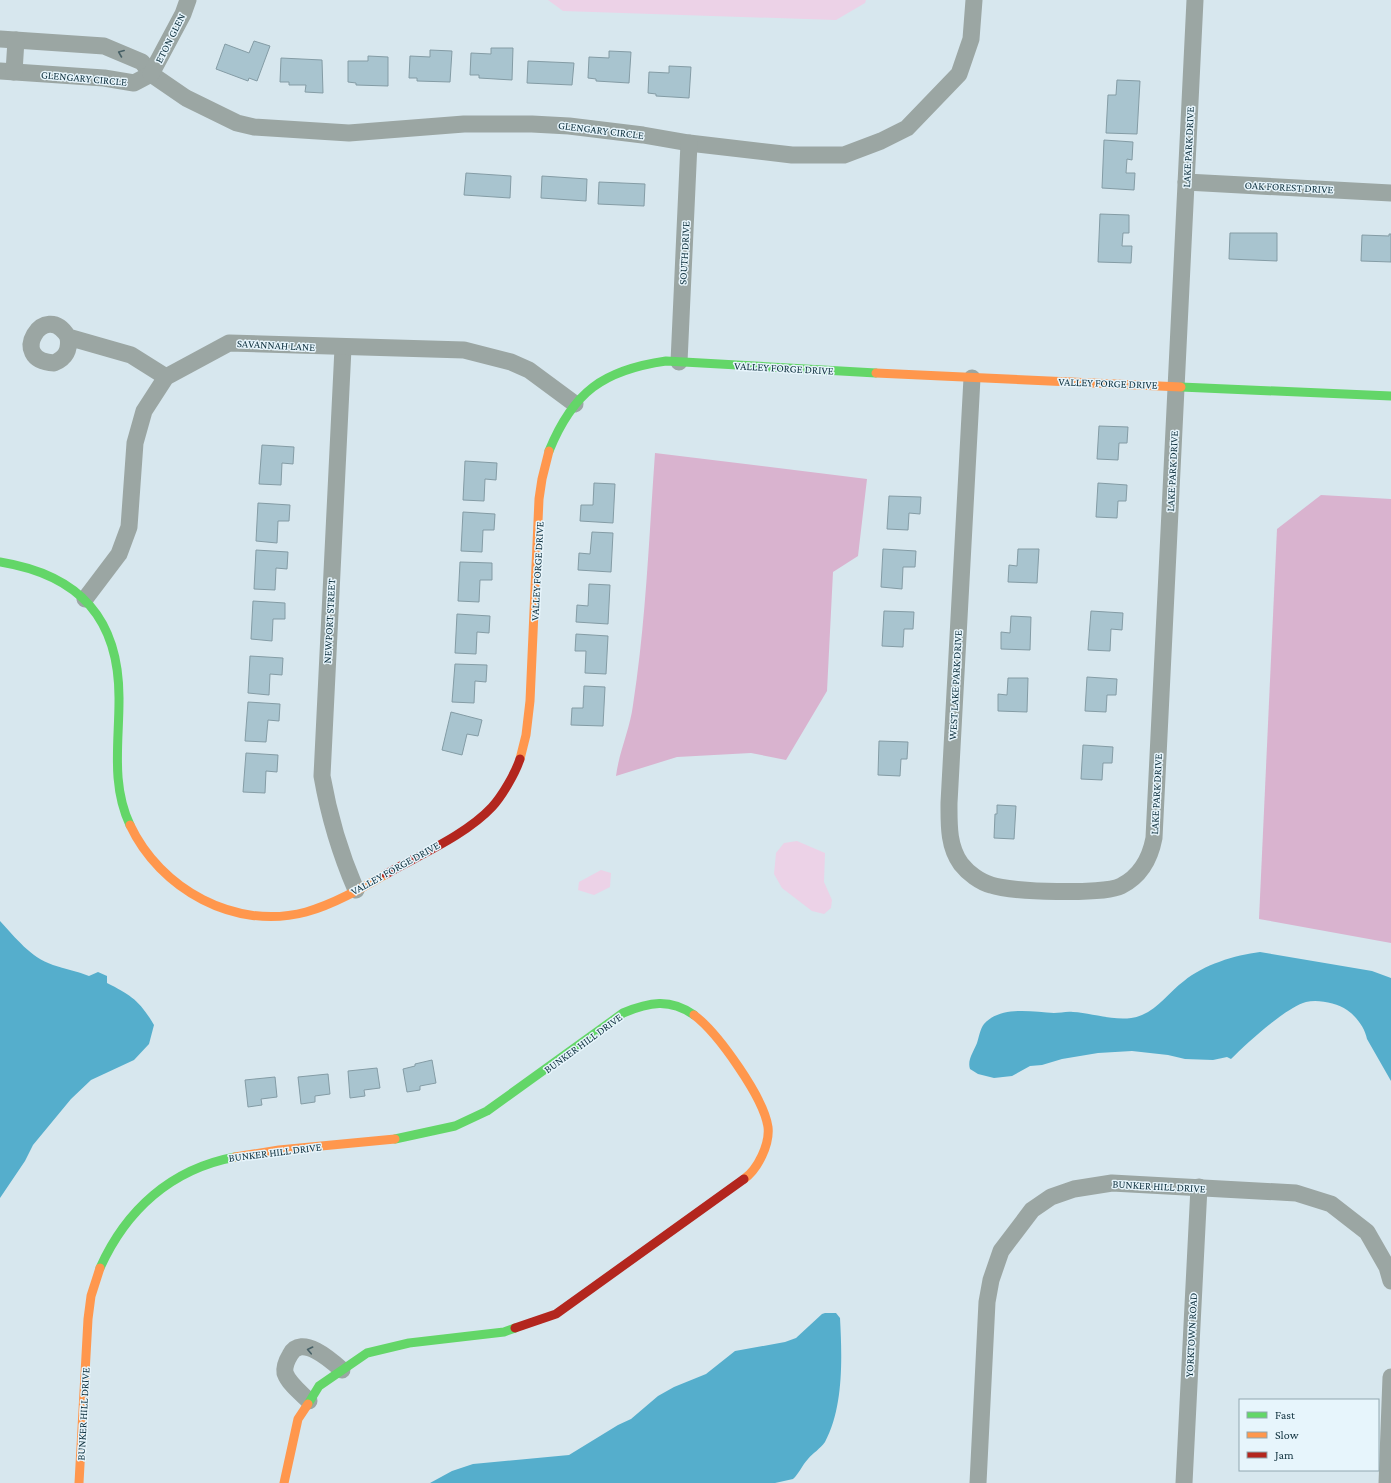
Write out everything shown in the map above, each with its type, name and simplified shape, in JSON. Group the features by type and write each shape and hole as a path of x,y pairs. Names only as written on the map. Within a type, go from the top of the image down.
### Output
{"street":[{"name":"ETON GLEN","path":"151,74 183,14 188,0"},
{"name":"GLENGARY CIRCLE","path":"151,74 134,83 104,78 7,72 8,40 104,46 142,62 151,74 186,98 237,123 254,127 349,134 464,124 532,124 592,128 689,143 792,156 844,155 881,141 907,128 959,74 971,39 974,0"},
{"name":"LAKE PARK DRIVE","path":"1080,892 1110,890 1131,880 1147,862 1154,838 1195,0"},
{"name":"SOUTH DRIVE","path":"679,362 689,143"},
{"name":"OAK FOREST DRIVE","path":"1186,182 1391,193"},
{"path":"68,337 131,355 166,377"},
{"name":"SAVANNAH LANE","path":"85,599 118,554 129,527 135,442 144,411 166,377 229,343 343,348 464,350 511,362 529,370 575,404"},
{"name":"NEWPORT STREET","path":"343,348 322,776 328,811 344,862 356,890"},
{"name":"VALLEY FORGE DRIVE","path":"0,562 31,567 43,571 68,584 85,599 99,617 107,632 117,664 119,703 116,764 122,803 133,832 157,866 178,886 201,900 220,907 252,915 278,916 304,912 356,890 463,829 492,807 516,768 529,713 542,479 555,437 575,404 600,381 626,369 651,363 679,362 972,378 1391,396"},
{"name":"WEST LAKE PARK DRIVE","path":"972,378 949,803 951,844 962,865 971,874 990,885 1080,892"},
{"name":"BUNKER HILL DRIVE","path":"79,1483 88,1326 91,1298 97,1274 108,1249 122,1227 148,1198 162,1186 197,1167 234,1156 418,1136 458,1125 492,1109 623,1013 645,1004 665,1002 678,1005 699,1019 710,1030 755,1094 765,1114 768,1127 764,1152 747,1177 556,1314 504,1332 409,1342 367,1353 319,1386 298,1419 284,1483"},
{"name":"BUNKER HILL DRIVE","path":"978,1483 987,1302 991,1280 1001,1251 1005,1245 1032,1210 1052,1197 1074,1188 1112,1183 1296,1193 1331,1204 1368,1232 1390,1271"},
{"name":"YORKTOWN ROAD","path":"1184,1483 1199,1187"},
{"path":"309,1402 292,1383 285,1372 286,1362 291,1352 299,1348 310,1348 324,1355 342,1370"},
{"path":"1387,1483 1391,1377"}],"shaded area":[{"path":"548,0 866,0 865,3 836,20 563,11"},
{"path":"655,453 867,479 858,556 833,572 827,691 786,760 751,753 677,757 616,776 632,714 641,642 647,579"},
{"path":"1321,495 1391,499 1391,943 1259,919 1277,529"},
{"path":"797,841 825,853 824,882 832,900 831,908 824,914 812,911 782,888 774,874 776,853 784,843"},
{"path":"601,870 611,873 610,887 594,895 578,890 579,882"}],"water":[{"path":"0,921 30,952 45,962 89,976 98,972 107,976 107,983 129,995 144,1010 154,1025 149,1044 134,1060 91,1080 71,1099 33,1145 25,1161 0,1198"},
{"path":"1260,952 1372,971 1391,978 1391,1081 1367,1039 1360,1023 1354,1016 1338,1005 1316,1001 1306,1002 1277,1018 1231,1059 1227,1057 1213,1060 1185,1059 1168,1055 1132,1051 1098,1053 1062,1059 1042,1065 1030,1066 1012,1076 994,1078 978,1074 970,1069 969,1062 984,1024 999,1014 1027,1011 1054,1013 1071,1012 1116,1018 1134,1017 1142,1015 1154,1008 1179,985 1200,970 1230,958"},
{"path":"836,1313 840,1318 841,1365 839,1397 836,1413 825,1442 806,1461 793,1479 775,1483 430,1483 452,1471 473,1464 569,1455 618,1425 631,1419 658,1396 674,1387 706,1374 735,1351 785,1342 796,1338 822,1314"}],"building":[{"path":"254,41 270,46 257,81 249,78 248,81 216,69 225,44 249,53"},
{"path":"491,48 513,48 512,80 479,78 479,75 470,75 471,53 491,54"},
{"path":"430,50 452,51 450,82 417,81 417,78 409,78 410,56 430,57"},
{"path":"609,51 631,52 629,83 596,81 596,79 588,78 589,57 609,58"},
{"path":"368,56 388,57 388,86 356,85 356,83 348,82 348,61 368,61"},
{"path":"281,58 322,60 323,93 305,92 306,85 289,85 289,82 280,82"},
{"path":"528,61 574,63 572,85 527,83"},
{"path":"669,66 691,67 689,98 656,96 656,94 648,93 649,72 669,73"},
{"path":"1117,80 1140,81 1137,134 1106,133 1108,95 1116,95"},
{"path":"1104,140 1133,142 1132,160 1127,159 1126,173 1135,173 1134,190 1102,188"},
{"path":"466,173 511,176 510,198 464,195"},
{"path":"542,176 587,179 586,201 541,198"},
{"path":"599,182 645,184 644,206 598,204"},
{"path":"1100,214 1129,215 1129,233 1123,233 1122,246 1132,246 1131,263 1098,262"},
{"path":"1230,233 1277,233 1277,261 1229,259"},
{"path":"1389,234 1391,234 1391,262 1361,261 1362,235 1389,236"},
{"path":"1099,426 1128,427 1127,443 1119,443 1118,460 1097,459"},
{"path":"262,445 294,447 293,464 282,463 281,485 259,484"},
{"path":"465,461 497,463 496,480 485,479 484,501 463,500"},
{"path":"594,483 615,484 613,523 580,521 581,505 593,505"},
{"path":"1098,483 1127,485 1126,501 1118,501 1117,518 1096,517"},
{"path":"889,496 921,497 920,514 909,513 908,530 887,529"},
{"path":"258,503 290,505 289,521 278,521 277,543 256,541"},
{"path":"463,512 495,514 494,530 483,530 482,552 461,551"},
{"path":"592,532 613,533 611,572 578,570 579,553 590,554"},
{"path":"883,549 916,551 915,567 903,567 902,589 881,587"},
{"path":"1018,549 1039,549 1037,583 1008,582 1009,565 1017,566"},
{"path":"256,550 288,552 287,569 276,568 275,590 254,589"},
{"path":"460,562 492,563 492,580 480,580 479,602 458,601"},
{"path":"589,584 610,585 608,624 576,622 577,605 588,606"},
{"path":"253,601 285,603 285,619 273,619 272,641 251,639"},
{"path":"884,611 914,612 913,629 904,629 903,647 882,646"},
{"path":"1091,611 1123,613 1122,630 1111,629 1110,651 1088,650"},
{"path":"457,614 490,616 489,633 477,632 476,654 455,653"},
{"path":"1011,616 1031,617 1030,650 1001,649 1001,632 1010,633"},
{"path":"576,634 608,636 606,674 585,673 586,651 575,651"},
{"path":"250,656 283,658 282,675 270,674 269,695 248,693"},
{"path":"455,664 487,665 486,682 475,681 474,703 452,702"},
{"path":"1087,677 1117,679 1116,695 1107,695 1106,712 1085,711"},
{"path":"1008,678 1028,678 1027,712 998,711 998,694 1007,695"},
{"path":"584,686 605,687 603,726 571,725 572,708 583,708"},
{"path":"248,702 280,704 279,721 268,720 266,742 245,741"},
{"path":"451,712 482,720 478,736 467,734 462,755 442,750"},
{"path":"879,741 908,742 907,759 901,759 900,776 878,775"},
{"path":"1083,745 1113,747 1112,763 1103,763 1102,780 1081,779"},
{"path":"246,753 278,755 277,772 266,771 265,793 243,792"},
{"path":"997,805 1016,806 1014,839 994,838"},
{"path":"432,1060 436,1083 420,1086 420,1090 407,1092 403,1069 415,1066 415,1064"},
{"path":"377,1068 380,1088 364,1090 365,1096 350,1098 348,1071"},
{"path":"328,1074 330,1094 315,1096 315,1102 301,1104 298,1077"},
{"path":"275,1077 277,1097 261,1099 262,1105 248,1107 245,1080"}],"traffic: fast":[{"path":"549,451 558,431 569,413 580,399 593,387 608,378 644,365 666,361 876,373"},
{"path":"1181,387 1391,396"},
{"path":"0,562 28,568 52,578 73,590 90,606 103,624 112,647 117,672 119,701 117,748 118,779 120,795 130,825"},
{"path":"395,1139 455,1126 487,1111 623,1013 651,1004 668,1004 676,1006 694,1015"},
{"path":"100,1268 123,1228 153,1195 171,1182 191,1171 212,1163 235,1157"},
{"path":"308,1404 319,1386 367,1353 409,1343 504,1332 515,1328"}],"traffic: slow":[{"path":"876,373 1181,387"},
{"path":"520,759 526,735 530,701 539,499 549,451"},
{"path":"130,825 143,848 160,868 180,886 203,900 227,910 253,915 279,916 316,909 357,891 386,874"},
{"path":"694,1015 704,1024 727,1051 749,1084 765,1115 768,1127 765,1148 754,1169 744,1179"},
{"path":"235,1157 279,1150 395,1139"},
{"path":"79,1483 88,1319 91,1296 100,1268"},
{"path":"284,1483 298,1419 308,1404"}],"traffic: jam":[{"path":"386,874 442,844 469,827 481,817 492,807 504,791 512,778 520,759"},
{"path":"515,1328 556,1314 744,1179"}]}
